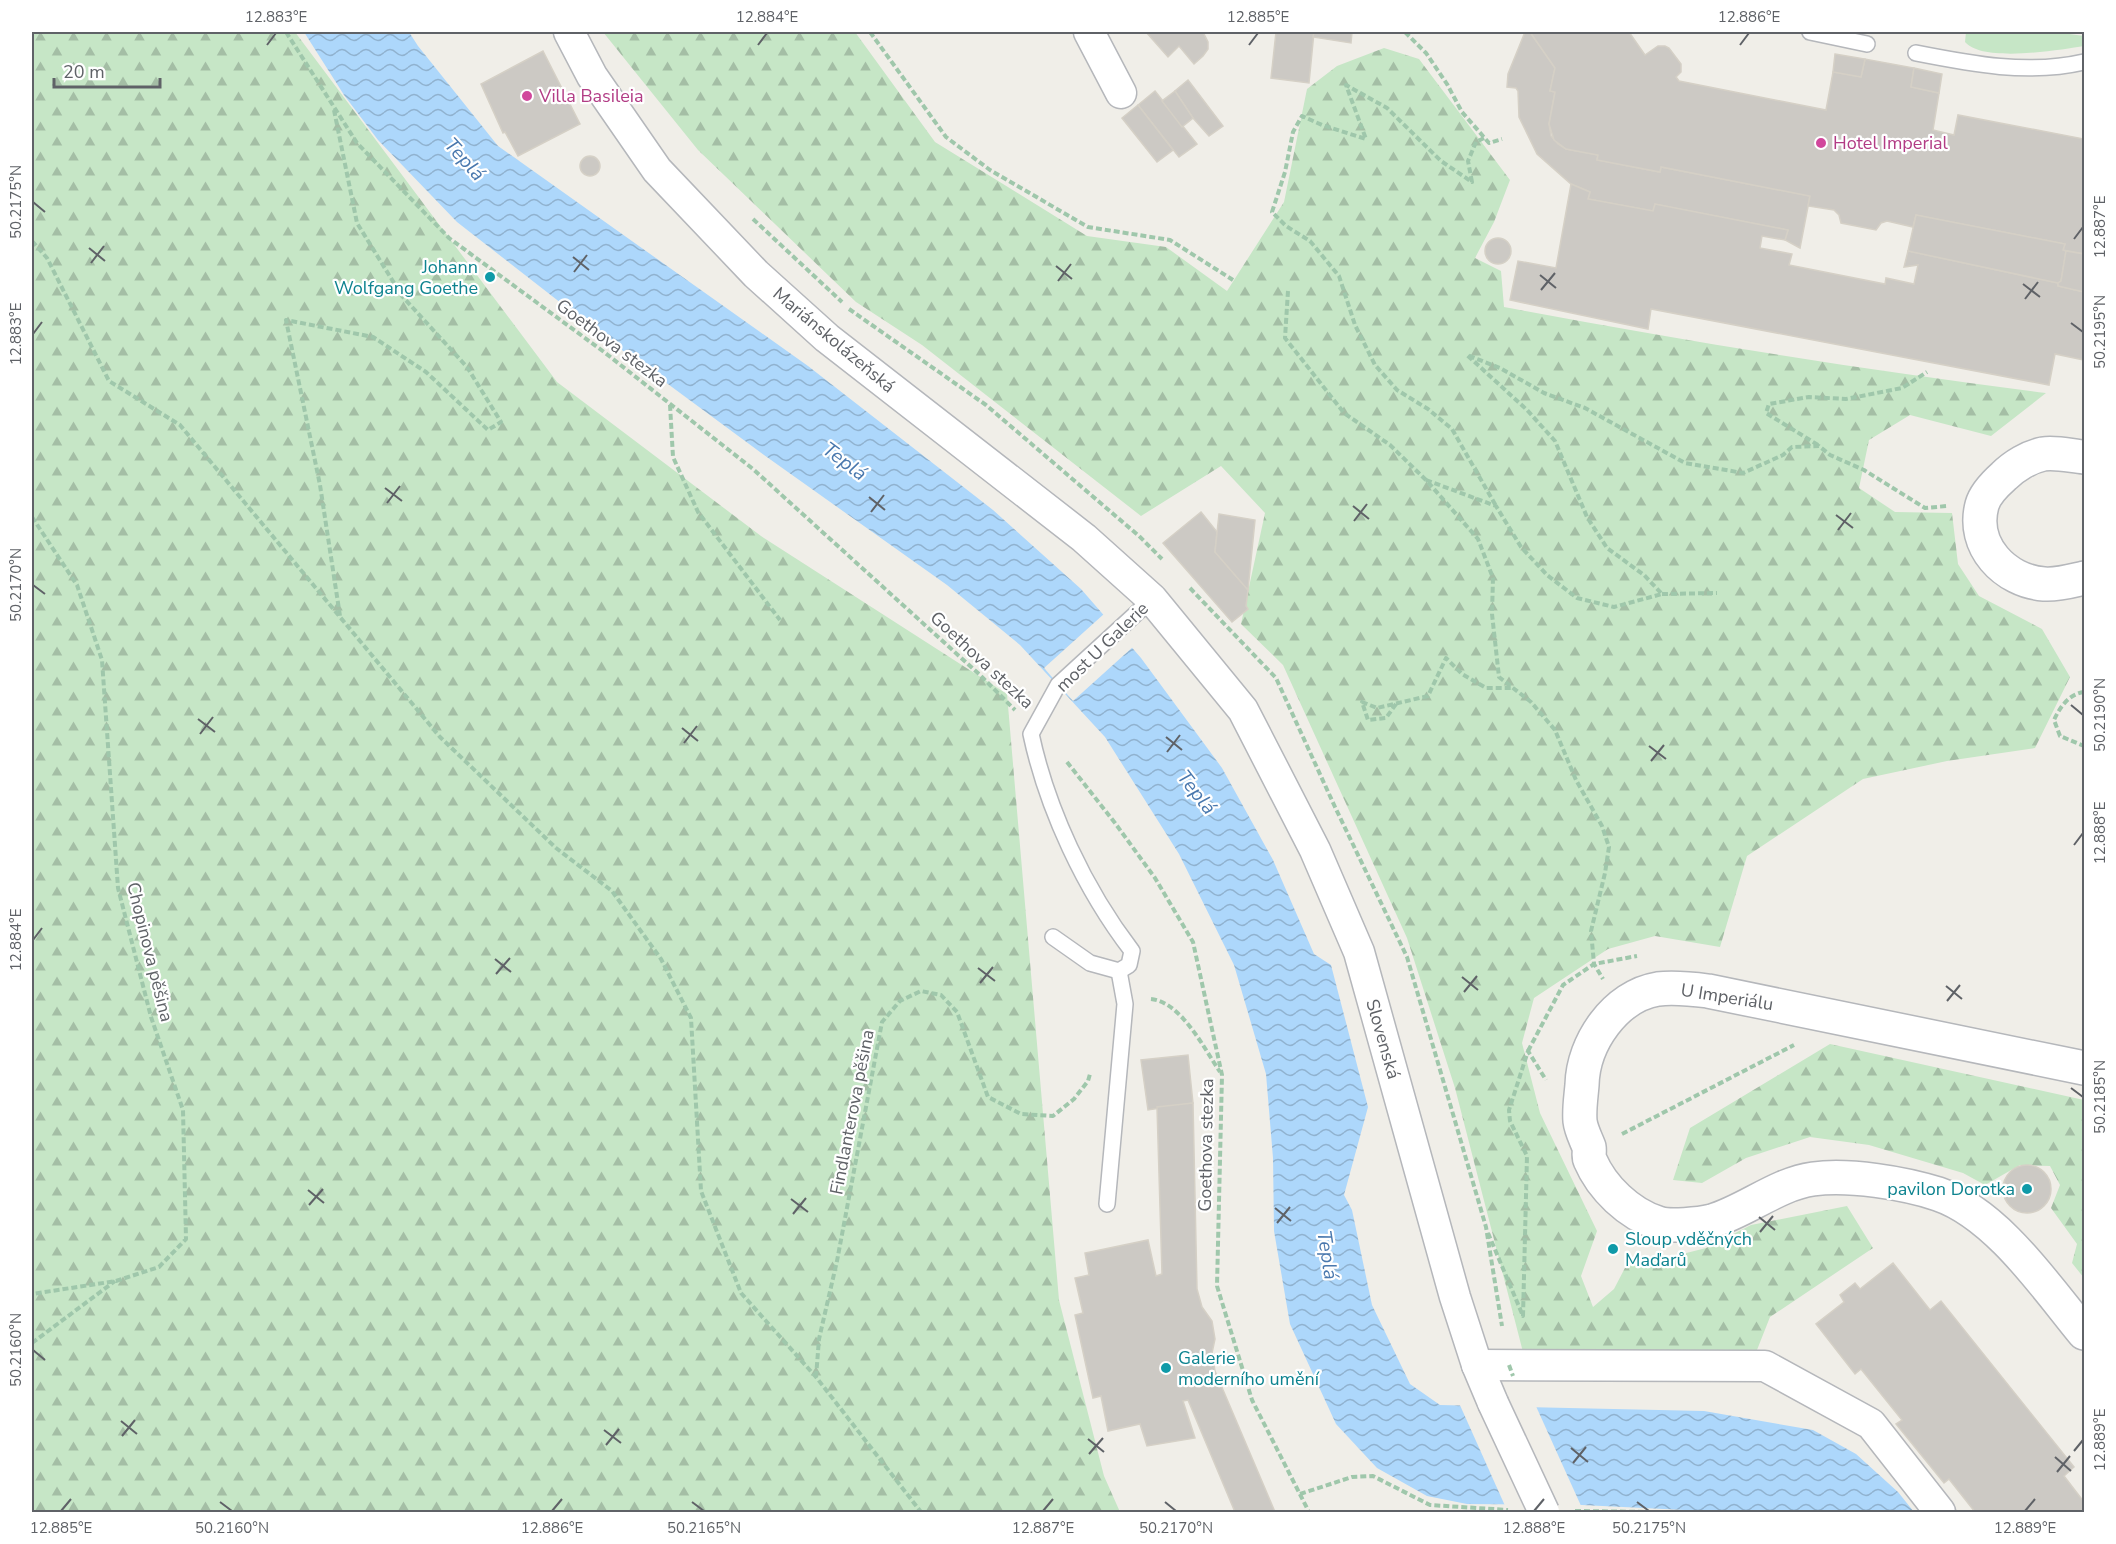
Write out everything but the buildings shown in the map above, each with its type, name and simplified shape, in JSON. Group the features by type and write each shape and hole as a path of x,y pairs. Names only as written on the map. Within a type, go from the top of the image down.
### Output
{"street":[{"name":"Mariánskolázeňská","path":"569,32 592,76 657,170 756,273 827,338 1084,538 1152,599"},
{"path":"1089,32 1121,93"},
{"path":"2085,457 2044,454 2022,462 1993,487 1983,503 1979,519 1983,540 2004,570 2020,578 2042,584 2060,584 2085,578"},
{"name":"Slovenská","path":"1152,599 1243,710 1320,860 1359,952 1455,1297 1477,1365 1493,1403 1557,1512"},
{"name":"U Imperiálu","path":"2085,1068 1708,991 1679,988 1657,989 1636,997 1620,1008 1604,1025 1591,1046 1582,1077 1580,1123 1590,1150 1589,1158 1606,1187 1636,1214 1660,1224 1712,1221 1793,1185 1813,1179 1868,1180 1903,1184 1939,1194 1964,1205 1987,1221 2085,1333"},
{"path":"1477,1365 1765,1366 1871,1424 1940,1512"}],"lane":[{"path":"1810,32 1867,44"},
{"path":"1916,53 1987,66 2030,68 2085,62"},
{"name":"most U Galerie","path":"1035,728 1058,685 1152,599"},
{"path":"1035,728 1031,734 1038,768 1070,849 1115,929 1132,951 1129,965 1119,971 1090,963 1053,937"},
{"path":"1107,1204 1125,1004 1119,971"}],"path":[{"name":"Goethova stezka","path":"286,32 357,143 449,238 604,352 753,469 980,675 1053,745 1155,878 1193,942 1222,1075 1218,1286 1252,1400 1309,1512"},
{"path":"870,32 946,137 990,170 1088,227 1170,240 1233,280"},
{"path":"1405,32 1426,53 1462,112 1484,138 1489,143 1502,139"},
{"path":"1484,138 1476,142 1468,161 1472,182 1441,161 1387,108 1346,85 1366,139 1302,116 1293,132 1285,172 1272,212 1286,226 1310,242 1339,276 1356,325 1375,365 1397,390 1428,409 1452,429 1521,547 1547,575 1576,598 1614,607 1662,594 1717,593"},
{"path":"333,106 357,223 402,296 467,367 501,422 488,430 426,372 373,337 286,320 320,485 341,618"},
{"path":"32,242 47,258 109,381 180,425 440,737 556,848 612,891 660,958 691,1018 701,1191 741,1293 816,1377 921,1512"},
{"path":"1288,291 1284,338 1344,413 1390,445 1426,480 1478,539 1493,578 1492,614 1499,676 1531,702 1555,730 1576,780 1602,826 1609,847 1591,931 1594,964 1620,1008"},
{"path":"1662,594 1644,575 1607,548 1587,517 1555,441 1527,410 1467,355 1500,368 1544,393 1585,408 1684,463 1743,473 1783,455 1792,447 1819,446"},
{"path":"1927,372 1902,388 1846,399 1809,397 1769,404 1766,413 1830,455 1864,470 1925,508 1983,503"},
{"path":"670,405 673,457 698,512 780,620"},
{"path":"1426,480 1496,506"},
{"name":"Chopinova pěšina","path":"32,517 77,585 102,660 117,888 151,1017 183,1110 186,1239 159,1267 116,1281 32,1294"},
{"path":"1396,704 1386,718 1368,720 1362,702 1377,708 1428,696 1446,658 1462,674 1486,688 1513,688"},
{"path":"2085,692 2079,693 2061,705 2054,720 2060,736 2085,746"},
{"path":"1486,1227 1523,1316 1527,1156 1510,1121 1509,1110 1528,1050 1563,985 1594,964"},
{"name":"Findlanterova pěšina","path":"816,1377 819,1339 837,1261 882,1023 900,1001 921,991 941,995 957,1012 988,1097 1021,1114 1053,1116 1074,1100 1088,1081 1091,1071"},
{"path":"1125,1004 1141,998 1162,1000 1190,1025 1222,1075"},
{"path":"1590,1150 1846,1019"},
{"path":"1528,1050 1547,1080"},
{"path":"32,1343 116,1281"},
{"path":"1300,1494 1352,1477 1373,1476 1430,1505 1514,1510"},
{"path":"1557,1512 1650,1512"}],"green space":[{"path":"32,32 295,32 557,382 761,536 1007,694 1059,1300 1104,1476 1120,1512 32,1512"},
{"path":"603,32 855,32 935,142 1087,236 1166,247 1227,291 1284,202 1307,89 1337,66 1384,48 1419,59 1510,180 1494,222 1475,258 1501,271 1504,307 1774,354 2046,393 1991,436 1910,415 1869,440 1859,488 1895,512 1952,513 1958,564 1979,596 2042,629 2070,677 2035,748 1947,761 1863,779 1747,856 1720,947 1655,936 1608,949 1534,998 1522,1043 1540,1113 1597,1231 1581,1276 1593,1307 1614,1289 1627,1264 1655,1261 1706,1248 1751,1225 1847,1206 1873,1248 1770,1317 1755,1355 1524,1356 1455,1088 1407,938 1283,665 1241,624 1265,513 1221,466 1141,516 922,345 856,302 698,150"},
{"path":"1966,32 2055,32 2084,36 2084,46 2004,54 1974,48 1965,42"},
{"path":"1830,1044 2084,1100 2084,1278 2072,1263 2077,1244 2051,1208 2060,1185 2050,1166 2020,1165 1985,1185 1963,1173 1869,1145 1810,1137 1746,1158 1702,1183 1673,1180 1690,1128"}],"water":[{"name":"Teplá","path":"304,32 409,32 498,146 808,366 993,510 1081,589 1141,658 1222,768 1273,860 1314,954 1331,965 1368,1107 1344,1195 1352,1210 1372,1305 1410,1384 1440,1405 1704,1411 1813,1430 1856,1454 1898,1492 1914,1512 1725,1512 1582,1505 1467,1504 1427,1496 1377,1468 1336,1424 1290,1324 1274,1231 1273,1158 1266,1074 1234,965 1179,854 1105,737 1020,645 947,585 764,455 611,342 457,222 378,140 344,95"}],"pier":[{"path":"1105,613 1134,646 1073,701 1044,668"},
{"path":"1459,1403 1535,1404 1582,1508 1506,1508"}],"place":[{"name":"Villa Basileia","path":"527,96"},
{"name":"Hotel Imperial","path":"1821,143"},
{"name":"Johann Wolfgang Goethe","path":"490,277"},
{"name":"pavilon Dorotka","path":"2027,1189"},
{"name":"Sloup vděčných Maďarů","path":"1613,1249"},
{"name":"Galerie moderního umění","path":"1166,1368"}]}
